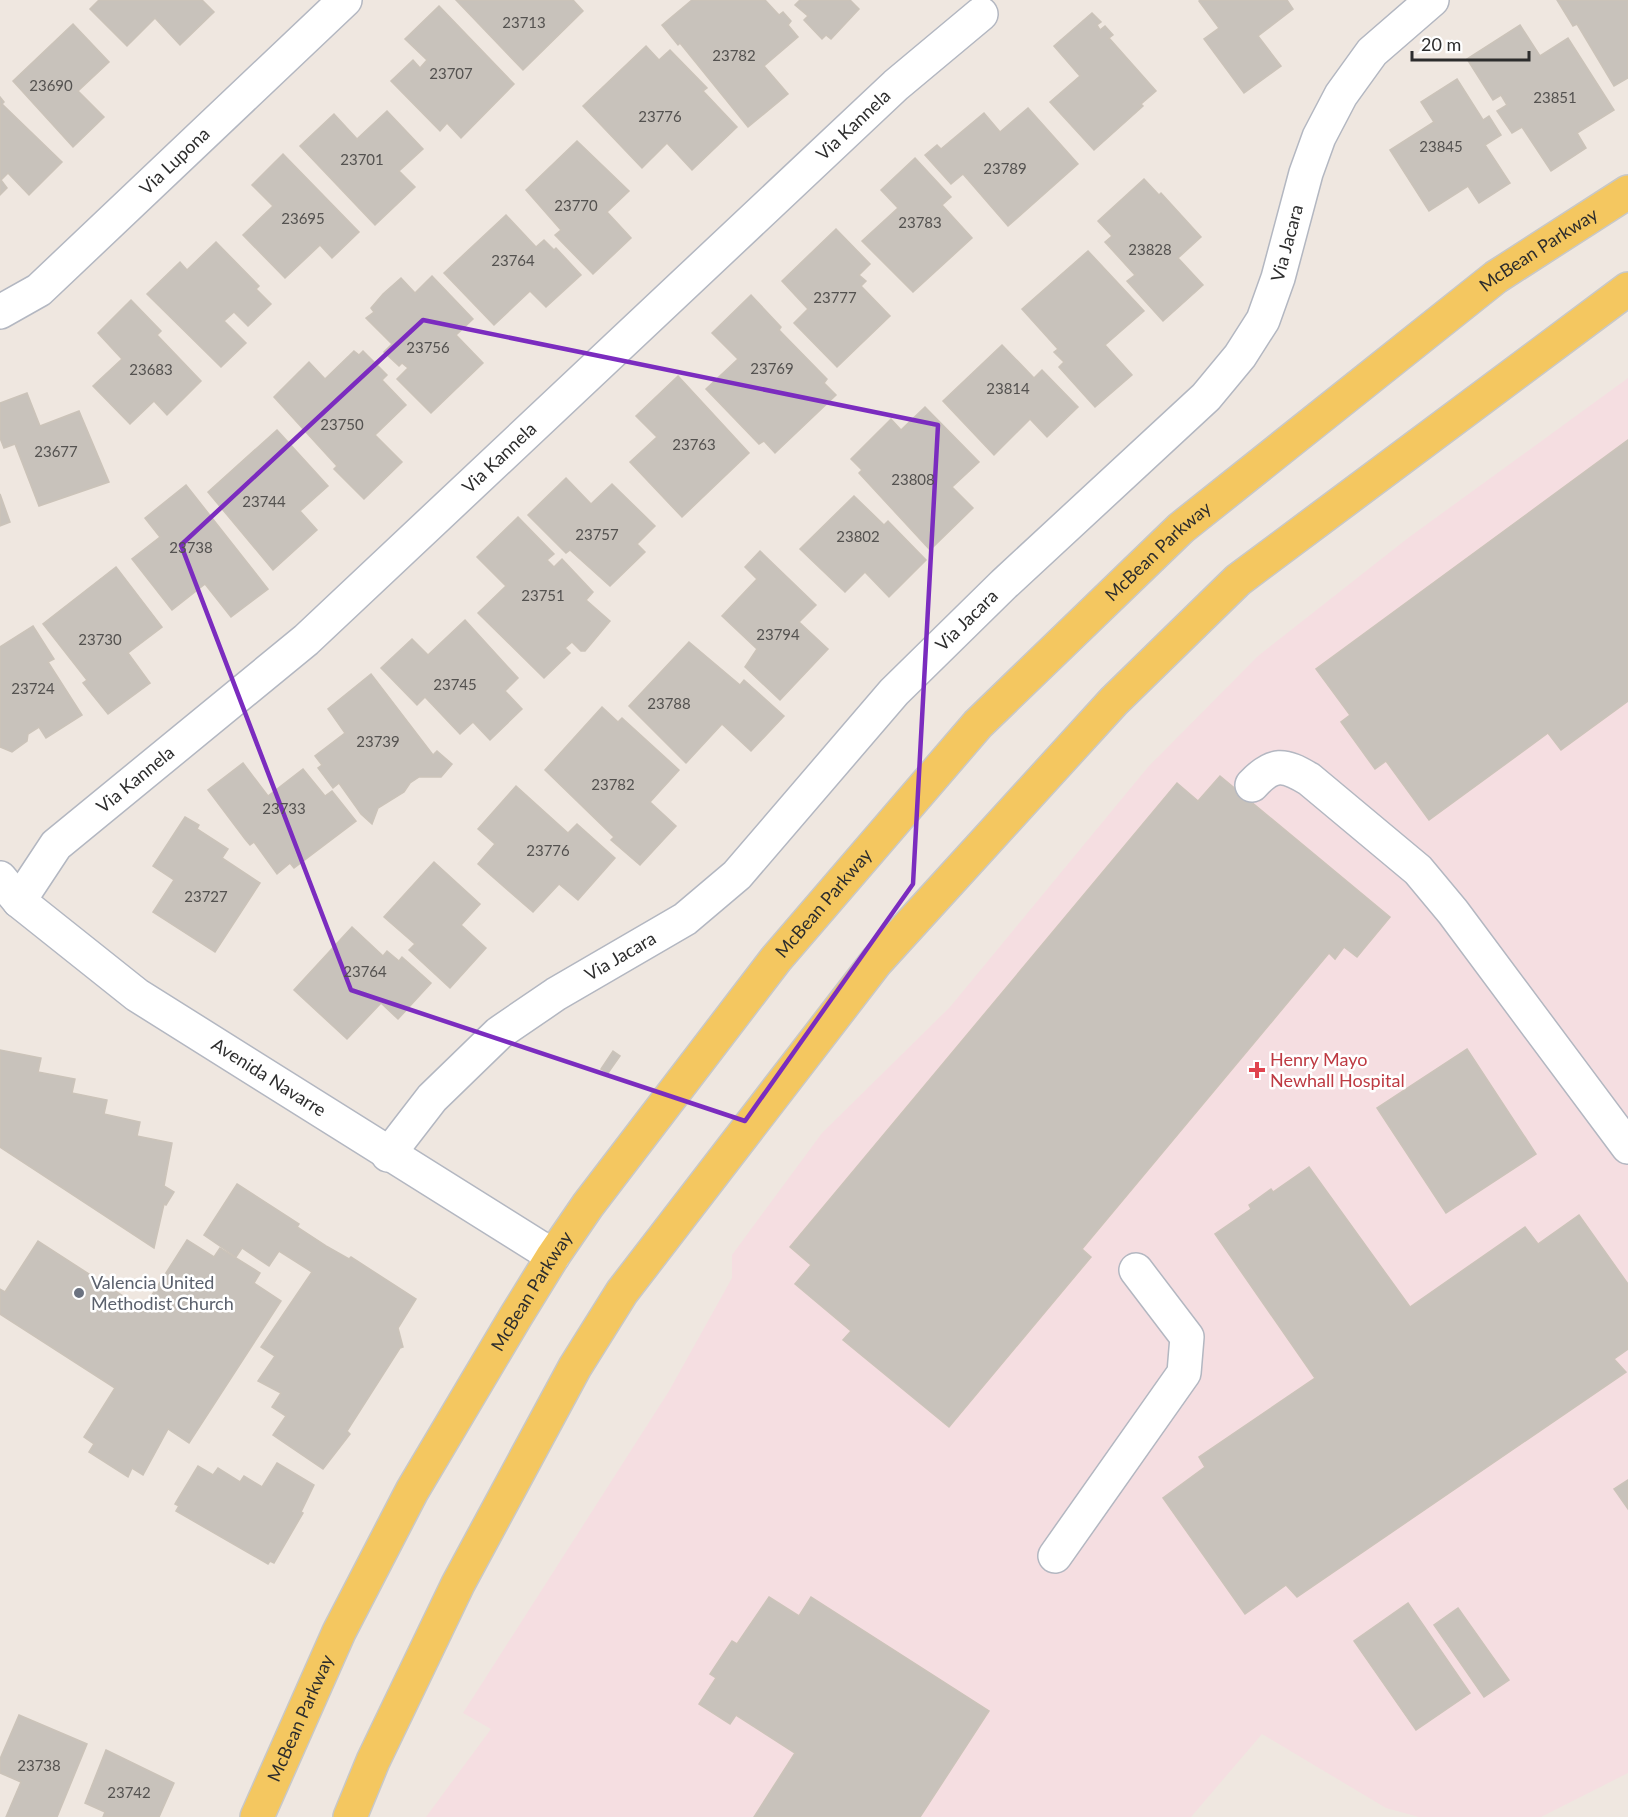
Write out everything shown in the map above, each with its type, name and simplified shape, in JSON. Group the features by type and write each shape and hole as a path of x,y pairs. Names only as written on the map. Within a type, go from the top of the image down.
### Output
{"main road":[{"name":"McBean Parkway","path":"257,1817 339,1632 412,1491 553,1256 600,1190 776,959 978,724 1181,528 1496,277 1628,192"},
{"path":"350,1817 373,1761 458,1584 575,1366 622,1292 876,962 1114,701 1238,580 1628,289"}],"street":[{"name":"Via Lupona","path":"0,312 39,290 345,0"},
{"name":"Via Jacara","path":"388,1155 432,1098 499,1033 556,994 685,919 737,875 894,692 1004,584 1206,397 1240,356 1263,320 1278,278 1306,173 1319,137 1341,95 1372,52 1432,0"},
{"name":"Via Kannela","path":"10,889 56,845 306,640 896,85 981,14"},
{"path":"1252,785 1261,775 1275,767 1292,769 1309,779 1418,870 1453,912 1628,1148"},
{"name":"Avenida Navarre","path":"10,889 137,995 388,1155 553,1256"},
{"path":"1055,1556 1184,1373 1187,1337 1136,1270"}],"highlighted area":[{"path":"423,320 938,425 913,884 745,1121 351,990 181,545"}],"shaded area":[{"name":"Henry Mayo Newhall Hospital","path":"1628,378 1628,1773 1541,1817 1419,1817 1386,1808 1262,1734 1191,1817 426,1817 491,1729 463,1713 669,1391 732,1278 732,1255 822,1133 950,1007 1148,767 1258,656 1408,538"}],"building":[{"path":"99,0 202,0 214,12 180,45 155,18 127,46 90,9"},
{"path":"456,0 573,0 583,11 523,70"},
{"path":"692,0 765,0 779,15 783,12 791,21 788,25 798,37 764,66 788,94 748,127 680,43 678,45 662,25"},
{"path":"800,0 850,0 859,9 831,39 826,35 822,39 804,20 808,16 795,5"},
{"path":"1200,0 1287,0 1293,9 1258,36 1281,66 1244,93 1204,39 1219,28"},
{"path":"1557,0 1628,0 1628,78 1614,86 1577,24 1573,26"},
{"path":"439,6 514,84 461,138 447,123 440,131 391,81 413,60 420,68 427,60 405,39"},
{"path":"1092,13 1101,22 1097,25 1100,30 1105,26 1113,35 1109,38 1156,91 1141,104 1143,106 1094,150 1050,102 1080,76 1054,46"},
{"path":"73,24 109,62 78,91 104,117 73,147 13,81"},
{"path":"1520,25 1540,56 1568,38 1614,110 1577,133 1586,148 1551,171 1522,127 1512,133 1497,111 1507,105 1501,95 1493,100 1467,59"},
{"path":"646,46 659,60 670,50 707,88 703,91 737,127 692,170 667,143 642,168 583,106"},
{"path":"1457,79 1483,120 1489,116 1501,135 1485,145 1510,183 1479,203 1468,186 1429,211 1390,150 1434,122 1421,102"},
{"path":"0,97 4,102 2,104 62,162 29,195 8,173 1,180 7,188 0,195"},
{"path":"1028,108 1078,164 1008,226 963,174 951,184 925,155 937,145 941,149 984,113 1000,132"},
{"path":"387,111 423,149 399,171 415,187 375,225 300,146 334,114 357,139"},
{"path":"577,141 629,191 607,212 631,238 593,274 555,235 561,230 526,190"},
{"path":"283,154 359,232 332,258 320,245 285,278 243,235 273,206 252,185"},
{"path":"915,158 951,197 942,205 972,238 913,292 862,241 898,208 881,190"},
{"path":"1144,179 1159,195 1161,193 1201,237 1178,258 1203,285 1163,321 1127,281 1135,275 1105,242 1112,236 1098,221"},
{"path":"506,215 536,247 544,240 554,250 556,248 581,275 546,307 530,291 494,325 444,273"},
{"path":"836,229 870,264 859,275 866,281 861,286 890,316 837,367 794,323 808,309 782,281"},
{"path":"216,242 259,286 256,289 271,304 248,326 234,312 224,321 246,343 221,367 147,294 180,262 187,270"},
{"path":"1088,251 1144,311 1105,345 1132,375 1095,407 1059,367 1064,362 1054,352 1058,349 1022,309"},
{"path":"432,276 473,319 456,335 483,363 431,413 397,379 408,368 402,363 399,366 384,352 392,344 366,318 374,312 371,308 383,294 401,278 415,293"},
{"path":"751,295 781,327 779,330 827,379 824,383 836,395 775,453 764,441 759,444 706,389 738,359 712,333"},
{"path":"131,300 161,331 157,335 201,381 167,415 154,401 130,424 93,386 122,359 98,333"},
{"path":"1002,345 1034,378 1042,370 1078,407 1047,437 1030,419 994,455 943,401"},
{"path":"354,351 359,355 363,351 387,375 382,380 406,405 375,435 402,462 364,499 334,469 337,466 274,397 309,362 325,379"},
{"path":"678,376 749,453 682,517 630,462 657,437 636,416"},
{"path":"27,393 40,426 79,411 109,482 39,506 15,444 4,448 0,438 0,403"},
{"path":"925,407 979,462 952,487 973,508 930,550 859,473 862,470 851,459 891,419 901,430"},
{"path":"277,430 328,486 300,511 317,530 273,570 208,492"},
{"path":"1628,440 1628,701 1561,750 1548,733 1429,820 1386,761 1375,769 1341,722 1350,715 1316,669"},
{"path":"566,478 591,504 612,484 655,526 637,544 645,552 610,586 570,550 566,553 528,515"},
{"path":"186,485 268,589 231,617 205,584 172,610 132,559 160,537 145,518"},
{"path":"0,494 10,522 0,526"},
{"path":"854,496 884,525 888,521 926,560 889,597 865,572 845,592 800,549"},
{"path":"518,517 554,554 547,560 554,567 562,559 593,592 586,600 610,621 585,651 581,651 572,642 565,648 570,653 544,678 478,613 506,586 477,557"},
{"path":"760,551 816,605 799,622 828,649 780,700 745,667 757,649 722,616 757,579 745,567"},
{"path":"116,567 162,627 128,653 150,683 108,714 83,683 87,680 43,624"},
{"path":"465,620 518,678 505,691 522,709 490,740 473,722 460,734 425,697 417,705 381,668 412,639 428,655"},
{"path":"33,626 54,659 48,662 82,715 46,738 39,727 28,734 27,741 12,752 0,747 0,647"},
{"path":"689,642 740,685 744,680 784,716 751,751 722,724 686,763 629,706"},
{"path":"371,674 433,755 437,751 452,764 441,777 419,777 410,783 404,792 378,808 372,824 361,814 339,783 333,788 318,768 322,765 315,756 345,733 328,709"},
{"path":"602,707 618,722 622,718 679,770 650,802 676,826 640,865 611,840 614,837 545,770"},
{"path":"243,763 268,796 303,769 325,796 332,791 356,821 294,868 290,863 277,874 254,842 250,845 208,790"},
{"path":"1220,776 1390,917 1357,957 1344,947 1335,959 1329,953 1082,1249 1091,1257 949,1427 843,1340 851,1331 795,1284 811,1265 790,1247 1177,783 1198,801"},
{"path":"516,786 568,833 577,824 615,858 578,900 559,884 533,912 478,864 495,844 478,829"},
{"path":"185,817 199,825 197,829 228,849 222,858 260,883 215,952 153,912 174,880 153,866"},
{"path":"434,862 480,904 461,925 486,948 450,988 409,950 415,944 384,917"},
{"path":"352,927 383,956 387,951 399,961 402,957 431,983 398,1019 381,1003 347,1039 294,990"},
{"path":"1467,1049 1536,1154 1446,1213 1377,1108"},
{"path":"0,1050 41,1058 38,1072 75,1079 72,1093 107,1100 104,1114 140,1122 137,1136 172,1143 164,1186 174,1192 166,1205 164,1204 154,1248 0,1147"},
{"path":"613,1051 620,1056 608,1073 601,1069"},
{"path":"1309,1167 1410,1307 1525,1227 1538,1244 1579,1215 1628,1284 1628,1349 1614,1359 1626,1372 1297,1597 1286,1585 1245,1614 1163,1498 1205,1467 1199,1457 1315,1378 1215,1234 1251,1209 1249,1205 1271,1189 1273,1192"},
{"path":"237,1184 299,1224 297,1227 326,1246 349,1259 351,1257 416,1299 398,1328 403,1347 400,1348 347,1431 350,1434 323,1469 273,1435 286,1416 272,1407 281,1393 258,1381 275,1356 261,1347 312,1272 279,1251 269,1266 242,1248 236,1257 204,1235"},
{"path":"187,1240 214,1257 220,1248 260,1273 254,1283 281,1301 189,1443 168,1429 143,1475 132,1468 128,1477 89,1452 94,1444 84,1437 115,1388 0,1314 0,1289 5,1292 38,1241 143,1309"},
{"path":"277,1463 314,1485 301,1512 303,1513 274,1563 270,1561 268,1564 176,1511 179,1506 175,1504 198,1466 213,1475 218,1468 240,1482 244,1476 262,1487"},
{"path":"1628,1480 1628,1509 1614,1489"},
{"path":"769,1597 799,1616 811,1597 989,1711 920,1817 754,1817 795,1753 736,1715 730,1724 699,1704 716,1678 710,1674 732,1641 737,1644"},
{"path":"1408,1603 1470,1693 1416,1730 1354,1641"},
{"path":"1458,1608 1509,1680 1484,1697 1434,1625"},
{"path":"19,1715 87,1744 57,1817 6,1817 21,1782 0,1773 0,1759"},
{"path":"106,1750 174,1783 159,1817 103,1817 105,1812 85,1803"}],"place":[{"name":"Henry Mayo Newhall Hospital","path":"1257,1070"},
{"name":"Valencia United Methodist Church","path":"79,1293"}]}
